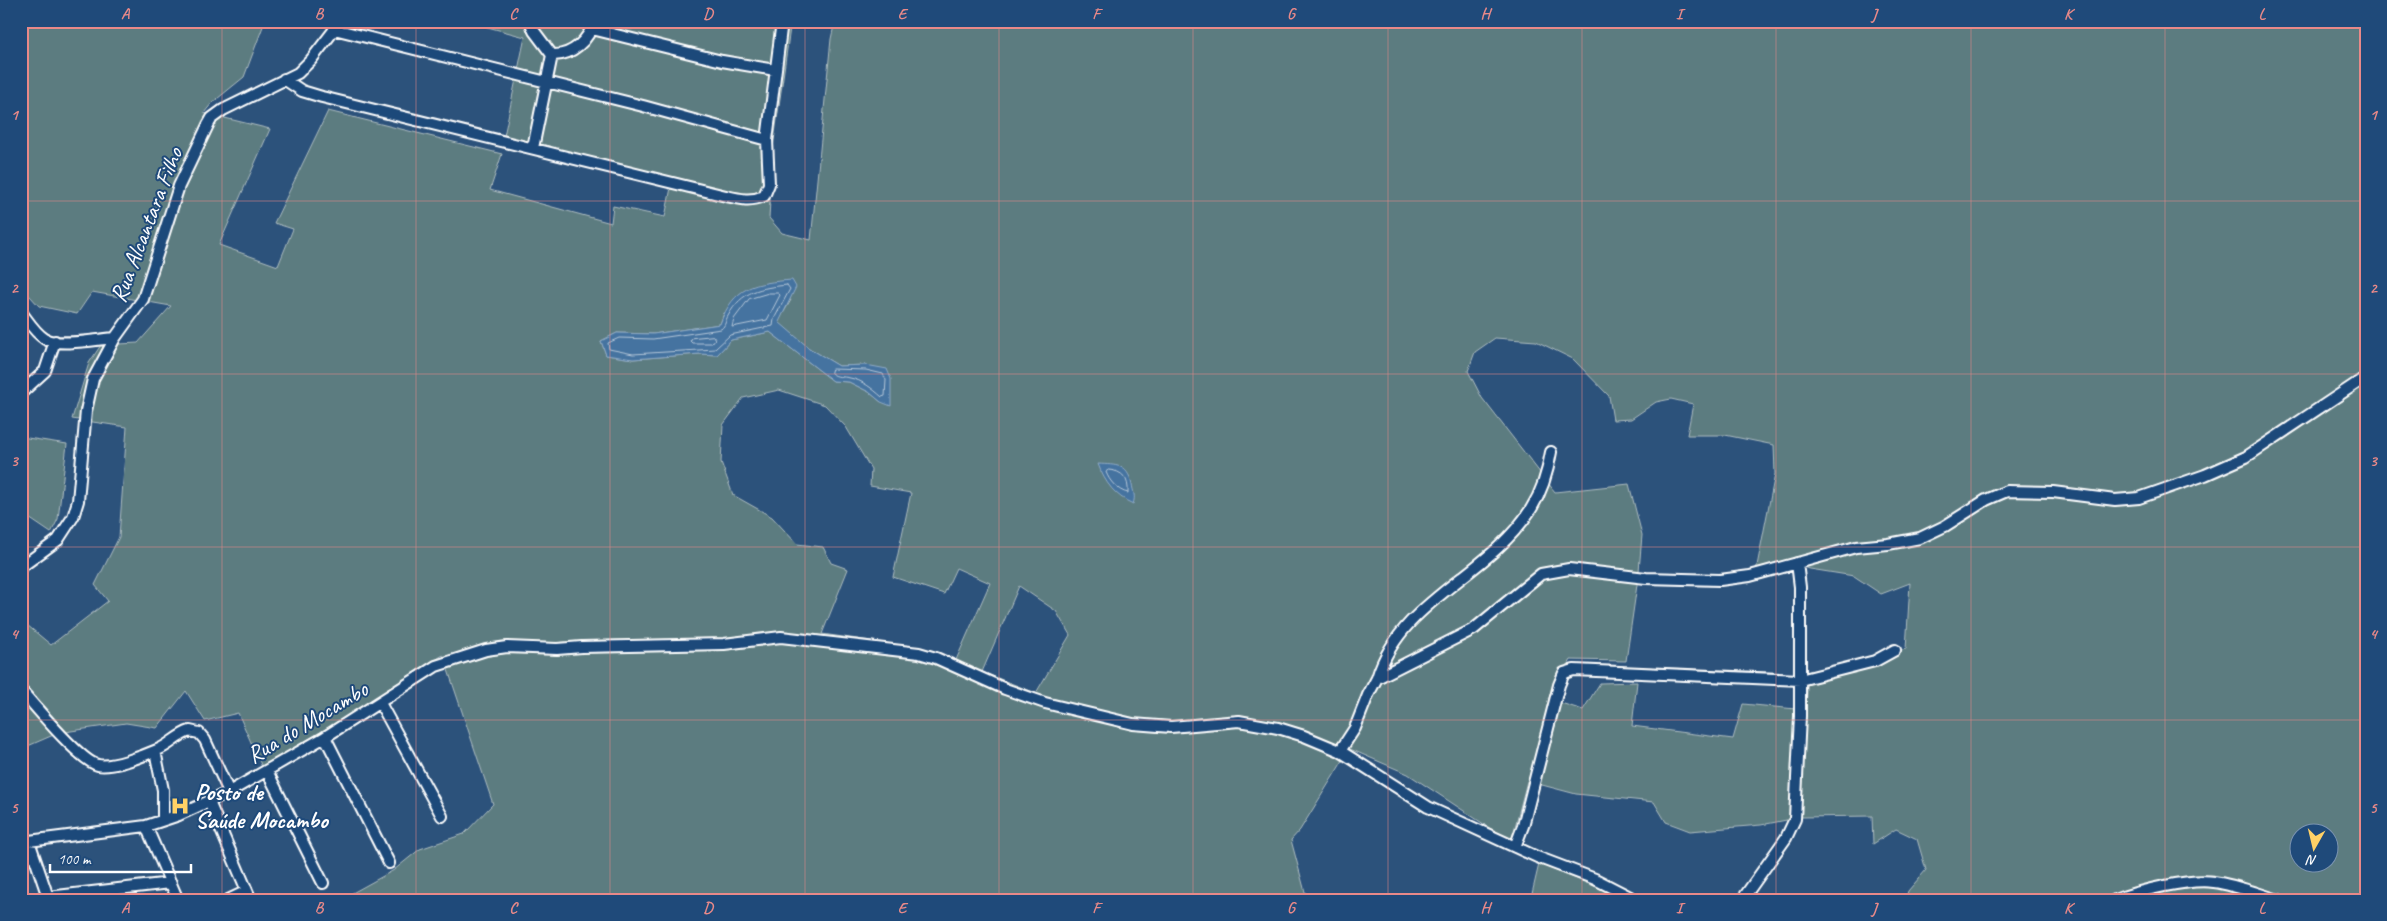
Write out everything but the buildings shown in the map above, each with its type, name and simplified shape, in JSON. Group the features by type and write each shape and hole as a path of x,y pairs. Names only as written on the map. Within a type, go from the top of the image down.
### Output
{"street":[{"path":"530,21 534,31 552,55 533,148"},
{"path":"284,80 302,90 322,97 747,200 764,196 768,190 767,140 782,21"},
{"path":"337,25 767,140"},
{"name":"Rua Alcantara Filho","path":"21,567 58,540 73,518 78,501 89,390 98,368 115,338 143,299 179,186 212,118 223,110 284,80 306,66 337,25"},
{"path":"552,55 565,52 581,44 593,25 722,61 775,70"},
{"path":"21,312 39,334 48,340 115,338"},
{"path":"21,393 45,371 55,341"},
{"path":"1376,678 1474,629 1490,618 1534,578 1547,572 1570,569 1646,578 1709,581 1750,576 1856,547 1920,538 1945,526 1986,500 2007,491 2053,492 2123,500 2176,486 2246,458 2366,377"},
{"path":"1340,751 1355,728 1393,642 1410,620 1500,545 1528,513 1552,452"},
{"path":"1742,900 1793,824 1800,734 1800,588 1797,563"},
{"name":"Rua do Mocambo","path":"25,842 146,826 209,802 325,737 436,666 486,650 507,647 557,649 592,646 724,644 774,637 789,637 919,653 1032,698 1133,724 1165,727 1226,721 1253,723 1278,728 1340,751 1428,807 1515,847 1595,879 1636,900"},
{"path":"1515,847 1559,685 1564,673 1574,670 1800,680 1875,661 1895,650"},
{"path":"21,690 72,745 95,764 110,764 155,751 186,732 194,731 199,733 205,740 229,792"},
{"path":"380,703 442,816"},
{"path":"325,737 389,862"},
{"path":"155,751 162,790 163,820"},
{"path":"267,771 323,883"},
{"path":"209,802 249,895 228,900"},
{"path":"146,826 178,900"},
{"path":"25,842 49,898 171,883"},
{"path":"2115,900 2140,892 2202,881 2227,885 2278,900"}],"green space":[{"path":"21,21 265,21 244,77 212,103 204,113 270,129 219,245 278,266 293,229 274,223 328,111 502,154 490,190 611,223 613,206 665,217 673,178 504,136 525,37 465,21 791,21 773,148 769,218 782,233 811,240 831,39 835,21 2366,21 2366,900 1905,900 1908,891 1926,870 1917,839 1896,829 1873,844 1872,816 1802,817 1761,825 1690,831 1666,822 1654,802 1576,794 1527,781 1511,842 1408,774 1350,749 1300,830 1291,840 1305,892 1311,900 334,900 347,896 394,870 420,849 464,834 493,804 443,655 362,707 262,767 238,713 205,721 186,691 157,728 126,723 71,731 51,736 21,749 21,620 51,645 108,601 95,585 119,537 127,427 72,419 89,363 101,345 138,343 171,306 92,292 77,314 39,306 21,286","holes":["791,300 778,322 809,348 839,366 866,365 881,402 869,392 849,382 833,381 770,332 731,340 717,355 700,354 633,359 606,355 601,341 617,333 653,334 720,324 724,313","1495,338 1536,341 1573,359 1609,396 1613,420 1631,419 1656,402 1671,399 1693,404 1687,435 1725,435 1774,445 1775,474 1756,571 1786,562 1810,569 1854,576 1881,594 1910,583 1906,649 1808,673 1806,710 1743,704 1733,739 1632,726 1637,682 1600,683 1583,710 1548,699 1571,660 1626,661 1639,571 1642,535 1629,484 1555,492 1482,398 1468,371 1475,352","779,390 825,405 846,427 871,469 870,486 911,493 893,577 944,594 956,568 990,583 956,660 914,647 822,634 848,569 831,563 823,547 797,544 772,517 733,495 721,462 723,425 743,398","1019,586 1056,611 1070,635 1036,693 982,672"]},
{"path":"21,437 67,444 58,519 51,533 23,514 21,516"},
{"path":"1539,864 1604,890 1620,900 1534,900 1531,898"}],"water":[{"path":"792,280 796,287 779,322 809,348 839,366 866,365 887,369 891,379 891,406 849,382 833,381 770,332 731,340 717,355 700,354 633,359 606,355 601,341 617,333 653,334 720,324 732,302 747,289 756,285"},
{"path":"1098,464 1116,465 1124,469 1130,477 1132,484 1133,504 1111,488"}],"place":[{"name":"Posto de Saúde Mocambo","path":"180,806"}]}
